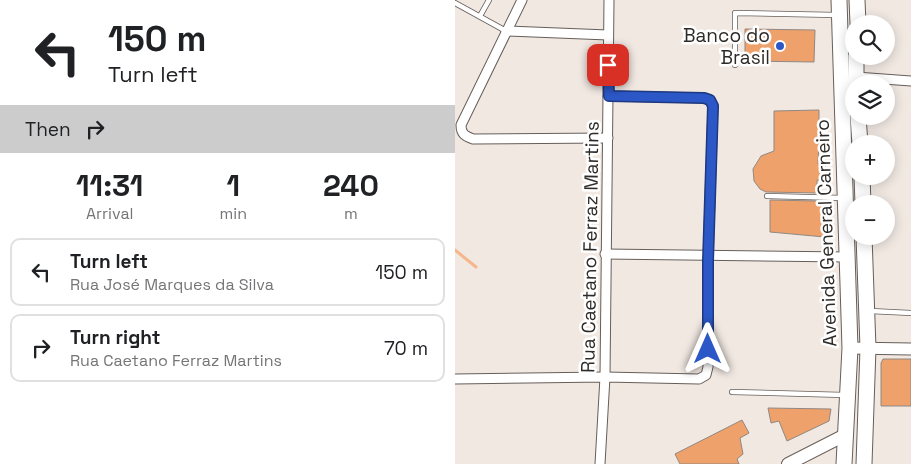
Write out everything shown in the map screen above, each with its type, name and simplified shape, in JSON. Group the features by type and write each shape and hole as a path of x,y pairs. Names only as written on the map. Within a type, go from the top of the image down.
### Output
{"main road":[{"name":"Avenida General Carneiro","path":"839,0 845,198"},
{"path":"857,0 858,15"},
{"name":"Avenida General Carneiro","path":"844,464 850,348 847,245"},
{"name":"Avenida General Carneiro","path":"864,245 868,348 864,464"},
{"path":"788,464 847,434"}],"street":[{"path":"522,0 461,125 461,131 465,136 473,139 608,138"},
{"name":"Rua Caetano Ferraz Martins","path":"600,464 605,377 609,0"},
{"path":"506,31 608,35"},
{"path":"895,82 911,82"},
{"path":"455,379 605,377 699,379 706,375 708,367 713,106 710,100 704,98 609,96"},
{"path":"605,254 847,257"},
{"path":"850,348 911,349"}],"lane":[{"path":"480,16 489,0"},
{"path":"455,3 506,31"},
{"path":"735,65 735,13 839,15"},
{"path":"767,196 845,198"},
{"path":"866,311 911,313"},
{"path":"732,392 849,395"}],"building":[{"name":"Banco do Brasil","path":"745,29 815,30 814,62 745,61"},
{"path":"819,110 819,121 822,131 819,141 818,164 825,164 825,180 817,180 817,193 766,192 760,189 754,181 753,169 761,156 774,151 774,111"},
{"path":"770,200 817,201 817,204 826,204 825,237 770,232"},
{"path":"883,359 911,359 911,406 881,406 881,363"},
{"path":"768,408 831,409 829,421 787,441 779,421 771,423"},
{"path":"742,420 749,433 740,438 743,454 737,459 739,464 680,464 675,454"}],"waterway":[{"path":"455,250 476,267"}],"place":[{"name":"Banco do Brasil","path":"780,46"}],"route":[{"path":"608,65 609,96 704,98 710,100 713,106 708,261 708,349"}]}
